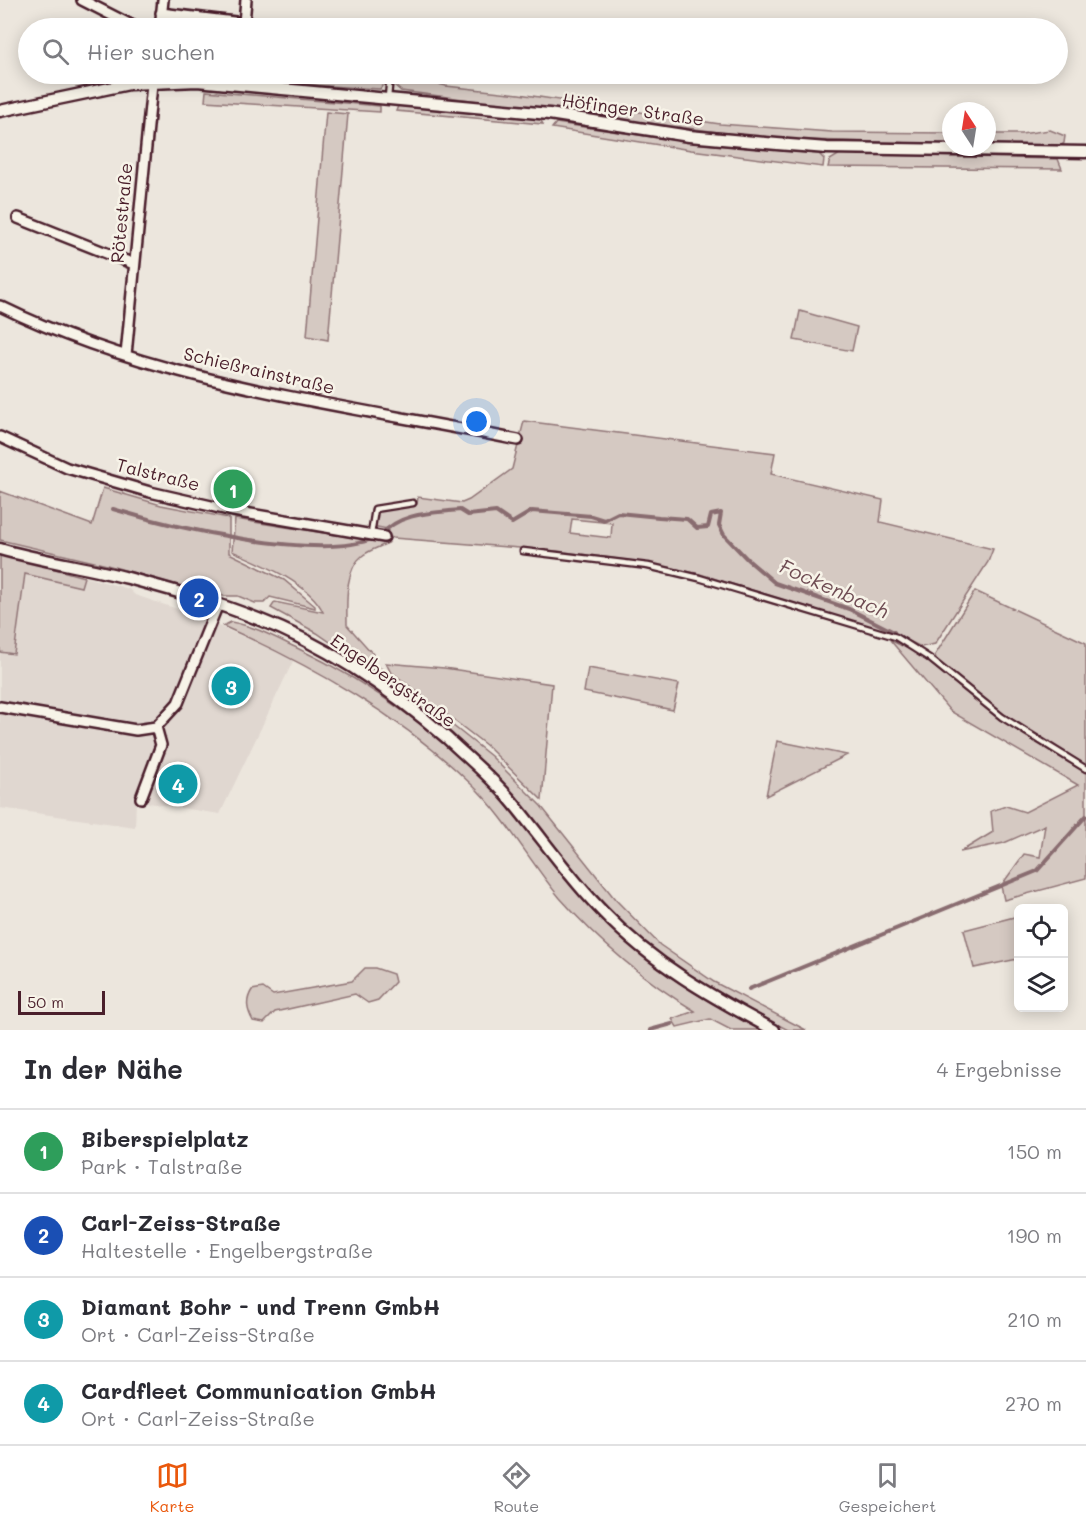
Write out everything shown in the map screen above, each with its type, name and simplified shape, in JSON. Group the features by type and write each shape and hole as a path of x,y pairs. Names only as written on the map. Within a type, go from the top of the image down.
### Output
{"street":[{"path":"82,0 117,18"},
{"path":"161,18 162,0"},
{"path":"244,18 246,0"},
{"path":"161,13 202,18"},
{"name":"Höfinger Straße","path":"0,111 121,84"},
{"name":"Rötestraße","path":"126,355 151,84"},
{"name":"Höfinger Straße","path":"231,84 549,114 689,136 777,144 839,148 1086,152"},
{"path":"18,218 134,264"},
{"name":"Schießrainstraße","path":"0,306 46,328 126,355 292,398 518,440"},
{"name":"Talstraße","path":"0,437 67,468 150,492 233,511 384,537"},
{"name":"Engelbergstraße","path":"0,549 127,578 218,604 260,619 315,646 410,709 479,767 508,797 604,913 630,937 698,988 774,1030"},
{"path":"0,707 136,730 156,727 178,704 218,604"},
{"path":"141,798 161,745 156,727"}],"lane":[{"path":"388,98 389,84"},
{"path":"371,534 375,509 413,503"},
{"path":"524,551 648,566 699,578 896,637 929,658 1002,717 1086,769"}],"shaded area":[{"path":"293,84 384,84 380,89"},
{"path":"395,84 439,84 720,124 832,132 942,133 942,144 772,139 401,91"},
{"path":"206,91 380,106 380,112 205,101"},
{"path":"398,106 540,119 543,124 396,111"},
{"path":"326,112 348,114 328,340 307,336"},
{"path":"556,123 694,143 819,154 824,159 823,167 691,150 552,128"},
{"path":"1050,130 1065,136 1064,143 1060,146 996,145 996,134 1021,134"},
{"path":"840,154 1058,159 1062,169 828,167 830,160"},
{"path":"800,311 857,327 852,351 794,340"},
{"path":"524,421 775,453 771,474 883,500 880,522 993,549 988,562 935,644 921,647 901,637 868,626 700,574 649,563 557,551 393,538 387,536 388,529 372,526 376,510 417,504 418,497 462,503 512,469","holes":["572,519 612,523 611,538 570,533"]},
{"path":"227,475 246,480 240,503 221,498"},
{"path":"103,488 161,505 229,518 229,553 284,580 315,608 270,597 264,603 255,603 238,596 215,596 107,565 0,540 0,491 92,525"},
{"path":"235,519 388,543 362,556 356,562 349,579 347,625 373,654 370,660 359,662 317,633 271,608 275,602 323,612 317,602 296,583 232,551"},
{"path":"0,554 84,577 81,587 25,574 14,654 0,652"},
{"path":"25,574 81,588 85,577 129,589 135,595 186,612 294,659 220,814 136,801 135,827 0,808 0,652 14,654"},
{"path":"975,591 1086,643 1086,878 1004,900 1001,886 1024,854 1040,857 1045,825 1004,843 960,852 993,832 991,811 1006,806 1025,812 1078,785 950,711 890,640 919,654 1000,720 1076,760 1004,714 937,663 935,655"},
{"path":"231,622 264,632 325,662 410,716 485,782 520,821 578,895 622,939 678,982 761,1030 731,1030 710,1019 677,1027 672,1019 695,1011 623,960 591,930 560,898 484,797 444,759 385,714 354,694 322,675 223,626"},
{"path":"386,663 444,668 552,684 542,800 486,745 390,671"},
{"path":"379,667 491,756 541,806 615,899 660,945 714,982 806,1030 788,1030 737,1003 676,966 633,934 586,884 529,813 485,764 451,733 370,672 373,668"},
{"path":"588,668 679,684 673,710 584,692"},
{"path":"777,741 847,755 766,796"},
{"path":"1014,917 1014,960 974,968 964,930"},
{"path":"365,968 375,968 393,974 395,982 378,1000 368,1003 355,994 275,1012 264,1023 253,1021 249,1013 248,1002 252,990 263,988 273,995 352,981"}],"waterway":[{"name":"Fockenbach","path":"113,509 207,532 283,544 318,546 349,544 374,538"},
{"name":"Fockenbach","path":"381,535 389,527 407,518 428,513 460,510 468,515 496,512 512,523 532,511 591,516 604,520 618,513 687,519 697,528 708,527 711,515 721,513 719,525 724,535 775,583 849,609 894,632"},
{"path":"749,989 1037,871 1086,816"},
{"path":"650,1030 672,1024"}],"place":[{"name":"Biberspielplatz","path":"233,489"},
{"name":"Carl-Zeiss-Straße","path":"199,598"},
{"name":"Diamant Bohr - und Trenn GmbH","path":"231,686"},
{"name":"Cardfleet Communication GmbH","path":"178,784"}]}
